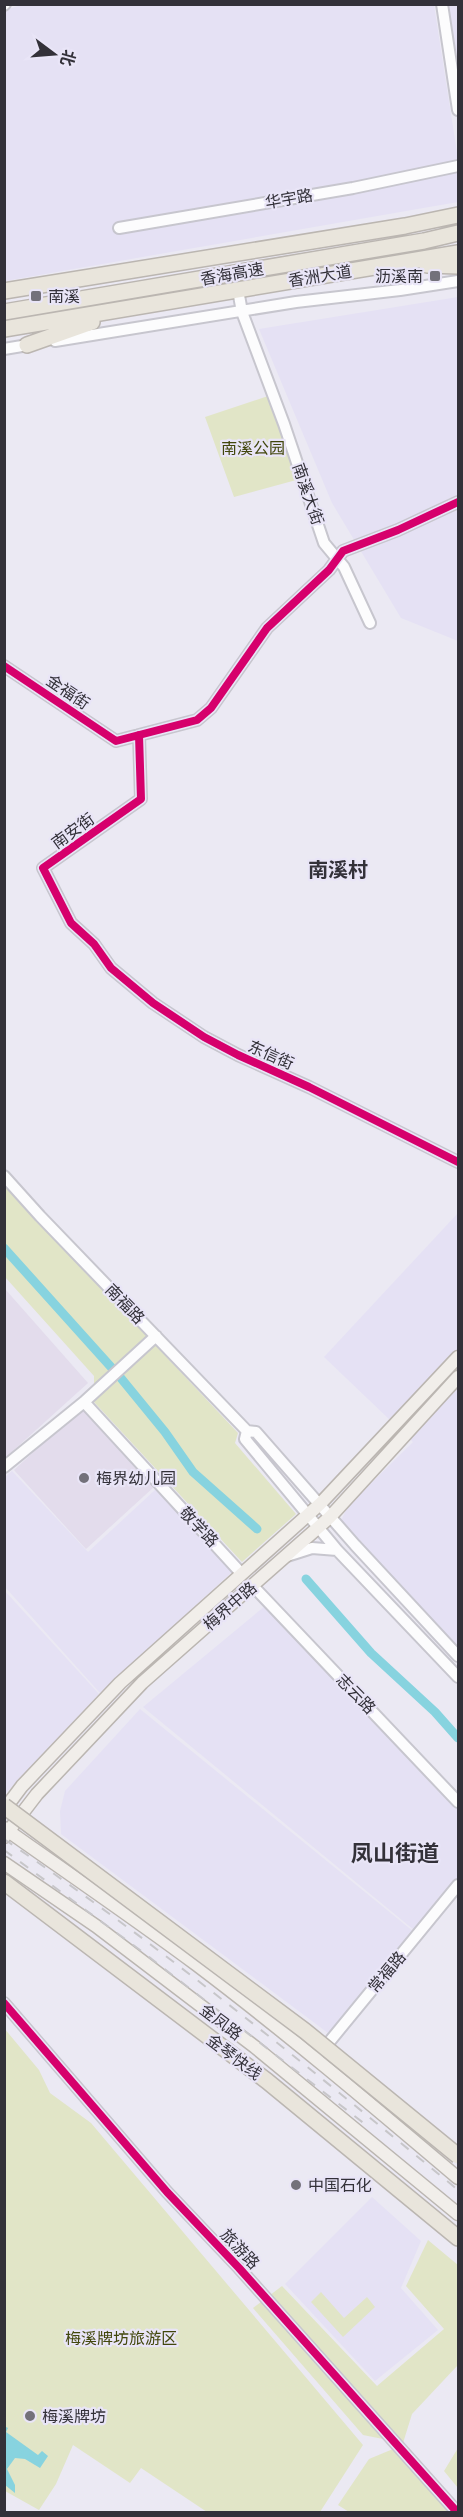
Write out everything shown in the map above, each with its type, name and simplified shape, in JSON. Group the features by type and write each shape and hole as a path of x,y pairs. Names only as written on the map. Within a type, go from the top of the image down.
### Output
{"highway":[{"name":"香海高速","path":"4,291 405,226 459,215"},
{"name":"香海高速","path":"4,312 424,241 459,232"},
{"name":"香洲大道","path":"4,307 459,232"},
{"name":"香洲大道","path":"4,329 459,253"},
{"path":"391,264 459,266"},
{"path":"27,345 129,308"},
{"path":"4,1808 305,2031 459,2156"},
{"name":"金琴快线","path":"7,1871 459,2238"}],"main road":[{"name":"梅界中路","path":"4,1808 120,1683 320,1504 459,1357"},
{"name":"梅界中路","path":"6,1832 27,1805 142,1683 330,1517 459,1377"},
{"path":"27,1805 22,1830 29,1845"},
{"name":"金凤路","path":"6,1832 29,1845 198,1966 459,2178"},
{"name":"金凤路","path":"7,1871 96,1926 255,2047 459,2214"}],"street":[{"path":"442,4 459,111"},
{"name":"华宇路","path":"119,228 353,188 459,166"},
{"path":"4,349 296,302 400,291 459,281"},
{"name":"南溪大街","path":"238,290 242,312 284,424 324,543 344,567 370,623"},
{"path":"139,735 197,720 212,708 267,628 344,551 398,530 459,502"},
{"name":"金福街","path":"4,666 116,741 139,735"},
{"name":"南安街","path":"93,944 71,923 44,868 141,799 139,735"},
{"name":"东信街","path":"93,944 111,968 153,1003 204,1037 459,1162"},
{"name":"南福路","path":"4,1176 248,1431"},
{"path":"4,1467 84,1402 156,1336"},
{"name":"敬学路","path":"84,1402 241,1573"},
{"path":"459,1656 330,1517 256,1432 248,1431 245,1439 317,1528 459,1677"},
{"path":"287,1556 312,1548 337,1550"},
{"name":"志云路","path":"253,1586 459,1802"},
{"path":"219,1593 231,1605"},
{"name":"常福路","path":"315,2059 459,1885"},
{"name":"旅游路","path":"4,2002 168,2192 457,2512"}],"shaded area":[{"path":"25,4 434,5 458,159 458,202 5,281 5,10"},
{"path":"447,5 458,5 458,92"},
{"path":"458,297 458,641 401,618 332,503 259,329"},
{"path":"458,1213 458,1664 335,1533 348,1506 413,1442 324,1357"},
{"path":"5,1289 88,1383 4,1458"},
{"name":"梅界幼儿园","path":"83,1407 155,1486 86,1549 14,1470"},
{"path":"12,1471 88,1552 156,1489 233,1571 100,1693 5,1587 4,1478"},
{"path":"4,1590 99,1694 5,1794 4,1794"},
{"path":"265,1606 458,1809 458,1878 414,1930 143,1707"},
{"path":"140,1709 414,1932 328,2033 61,1834 60,1811 65,1791"},
{"path":"372,2197 421,2241 401,2288 438,2330 375,2381 285,2284"}],"green space":[{"name":"南溪公园","path":"271,395 300,479 234,497 205,417"},
{"path":"4,1184 238,1433 235,1443 296,1514 242,1562 94,1402 94,1376 5,1277"},
{"name":"梅溪牌坊旅游区","path":"4,2028 39,2070 50,2093 91,2123 363,2445 320,2512 207,2512 141,2468 130,2483 73,2445 56,2484 39,2510 5,2491"},
{"path":"428,2240 458,2265 458,2365 412,2414 403,2443 363,2435 253,2308 282,2286 377,2386 444,2329 406,2286"},
{"path":"321,2292 344,2318 367,2297 375,2307 343,2337 311,2302"},
{"path":"458,2448 458,2488 444,2471"},
{"path":"393,2449 450,2512 349,2512 338,2505 369,2459"}],"water":[{"path":"4,2426 8,2428 6,2432 38,2455 42,2451 48,2456 40,2468 25,2459 15,2458 7,2469 15,2485 15,2493 5,2485"}],"waterway":[{"path":"4,1248 120,1377 165,1432 193,1472 257,1529"},
{"path":"306,1579 371,1653 435,1712 458,1738"}],"railway":[{"path":"4,1839 121,1922 178,1966 291,2054 458,2190"},
{"path":"4,1850 140,1950 370,2128"}],"cycle path":[{"path":"4,666 116,741 197,720 211,708 267,628 329,570 343,551 398,530 458,502"},
{"path":"139,735 141,799 43,868 71,923 94,944 111,968 153,1003 204,1037 458,1162"},
{"path":"4,2003 167,2192 239,2268 457,2512"}],"place":[{"name":"沥溪南","path":"435,276"},
{"name":"南溪","path":"36,296"},
{"name":"梅界幼儿园","path":"84,1478"},
{"name":"中国石化","path":"296,2185"},
{"name":"梅溪牌坊","path":"30,2416"}],"district":[{"name":"南溪村","path":"338,870"},
{"name":"凤山街道","path":"395,1853"}]}
